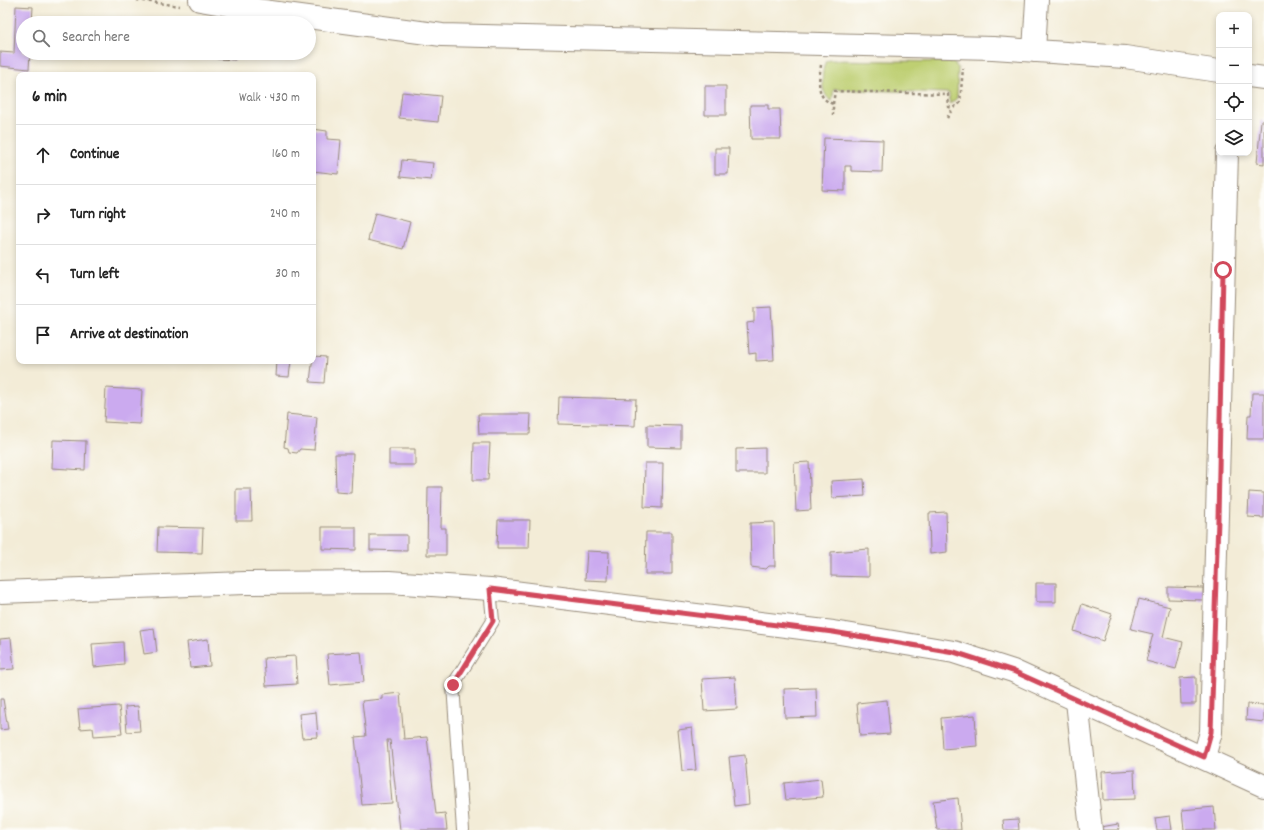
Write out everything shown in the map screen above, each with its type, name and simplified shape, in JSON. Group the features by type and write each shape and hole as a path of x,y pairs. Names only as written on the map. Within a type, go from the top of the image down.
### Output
{"street":[{"path":"200,0 300,16"},
{"path":"1034,51 1037,0"},
{"path":"316,18 442,35 975,47 1126,57 1216,71"},
{"path":"1252,76 1264,78"},
{"path":"1204,757 1211,732 1227,156"},
{"path":"0,592 245,583 373,582 490,589 833,632 954,652 1013,671 1204,757 1264,786"},
{"path":"1077,701 1091,830"}],"lane":[{"path":"463,830 453,685 493,621 490,589"}],"path":[{"path":"821,62 819,88 823,98 833,104 833,115"},
{"path":"947,118 953,108"}],"green space":[{"path":"826,61 953,62 958,68 957,98 950,104 949,93 834,89 832,101 825,94 823,83 824,65"}],"building":[{"path":"16,6 33,7 32,16 16,16 16,60 30,60 29,69 0,66 0,52 14,53"},
{"path":"705,86 726,86 726,115 705,115"},
{"path":"402,92 441,96 438,122 399,118"},
{"path":"750,105 768,105 768,109 780,109 781,139 751,139"},
{"path":"1261,121 1264,121 1264,164 1257,163"},
{"path":"316,129 327,131 327,139 341,140 338,174 316,171"},
{"path":"824,138 883,140 882,172 851,171 851,166 845,166 845,191 822,190"},
{"path":"715,148 729,148 728,174 715,174"},
{"path":"402,160 433,163 431,180 400,177"},
{"path":"375,213 410,222 403,249 368,240"},
{"path":"771,307 774,360 756,361 756,353 749,354 747,323 754,322 754,308"},
{"path":"316,356 326,357 324,383 310,382 312,364 316,364"},
{"path":"277,364 291,364 289,377 276,376"},
{"path":"106,388 142,390 140,424 104,422"},
{"path":"1252,393 1264,393 1264,439 1247,439 1248,415 1251,415"},
{"path":"559,397 636,399 635,426 558,424"},
{"path":"287,414 317,417 314,450 300,449 297,453 289,452 288,448 284,447"},
{"path":"478,414 531,414 530,434 479,434"},
{"path":"647,425 681,426 681,448 647,447"},
{"path":"53,440 86,441 85,470 52,468"},
{"path":"474,443 490,443 488,480 473,480"},
{"path":"765,448 765,473 736,473 736,449"},
{"path":"389,449 415,449 415,465 389,465"},
{"path":"335,454 353,454 351,493 336,492"},
{"path":"809,462 811,510 796,511 794,463"},
{"path":"645,463 663,463 662,508 644,507"},
{"path":"864,479 865,496 832,498 831,481"},
{"path":"428,487 442,487 441,528 446,528 446,555 427,555"},
{"path":"236,489 251,489 252,521 236,521"},
{"path":"1249,492 1264,493 1264,518 1248,517"},
{"path":"946,512 947,552 930,554 929,513"},
{"path":"498,520 530,520 529,548 497,548"},
{"path":"774,522 775,566 769,566 766,569 751,567 750,523"},
{"path":"158,527 203,528 202,553 157,552"},
{"path":"322,527 356,527 356,550 322,549"},
{"path":"646,532 672,532 672,574 645,574"},
{"path":"370,535 407,535 407,551 370,550"},
{"path":"869,549 869,577 831,576 831,552"},
{"path":"587,551 609,552 608,581 585,580"},
{"path":"1036,583 1056,583 1056,602 1036,602"},
{"path":"1168,587 1203,588 1203,600 1168,599"},
{"path":"1139,599 1170,607 1163,637 1183,642 1176,669 1146,661 1153,634 1131,629"},
{"path":"1082,604 1112,614 1103,641 1074,631"},
{"path":"154,628 157,652 144,654 140,630"},
{"path":"11,638 14,669 0,670 0,639"},
{"path":"208,639 210,666 190,668 187,642"},
{"path":"123,642 124,664 94,667 92,644"},
{"path":"361,652 364,682 330,685 327,654"},
{"path":"295,656 297,684 266,686 264,658"},
{"path":"735,677 737,709 704,711 702,679"},
{"path":"1196,677 1196,704 1181,704 1180,678"},
{"path":"816,688 817,717 785,718 784,689"},
{"path":"400,693 404,739 427,737 436,814 445,813 447,830 400,830 390,740 387,740 392,803 362,805 355,737 366,736 362,701 382,699 382,695"},
{"path":"0,699 3,699 8,729 0,730"},
{"path":"887,700 890,734 860,736 857,703"},
{"path":"1247,704 1264,705 1264,722 1246,720"},
{"path":"119,706 122,734 94,736 93,728 80,729 78,709"},
{"path":"138,706 140,731 127,732 125,707"},
{"path":"316,712 318,737 302,738 299,714"},
{"path":"975,715 977,746 943,749 941,718"},
{"path":"692,728 696,770 682,771 678,730"},
{"path":"745,755 749,804 734,806 729,757"},
{"path":"1134,770 1135,799 1103,800 1102,772"},
{"path":"821,779 823,797 786,800 784,783"},
{"path":"958,798 961,830 937,830 933,801"},
{"path":"1214,807 1216,830 1184,830 1182,810"},
{"path":"1170,816 1172,830 1157,830 1155,818"},
{"path":"1018,819 1019,830 1004,830 1003,820"},
{"path":"1118,824 1119,830 1102,830 1101,827"}],"route":[{"path":"453,685 493,621 490,589 833,632 954,652 1013,671 1204,757 1211,732 1218,519 1223,270"}]}
